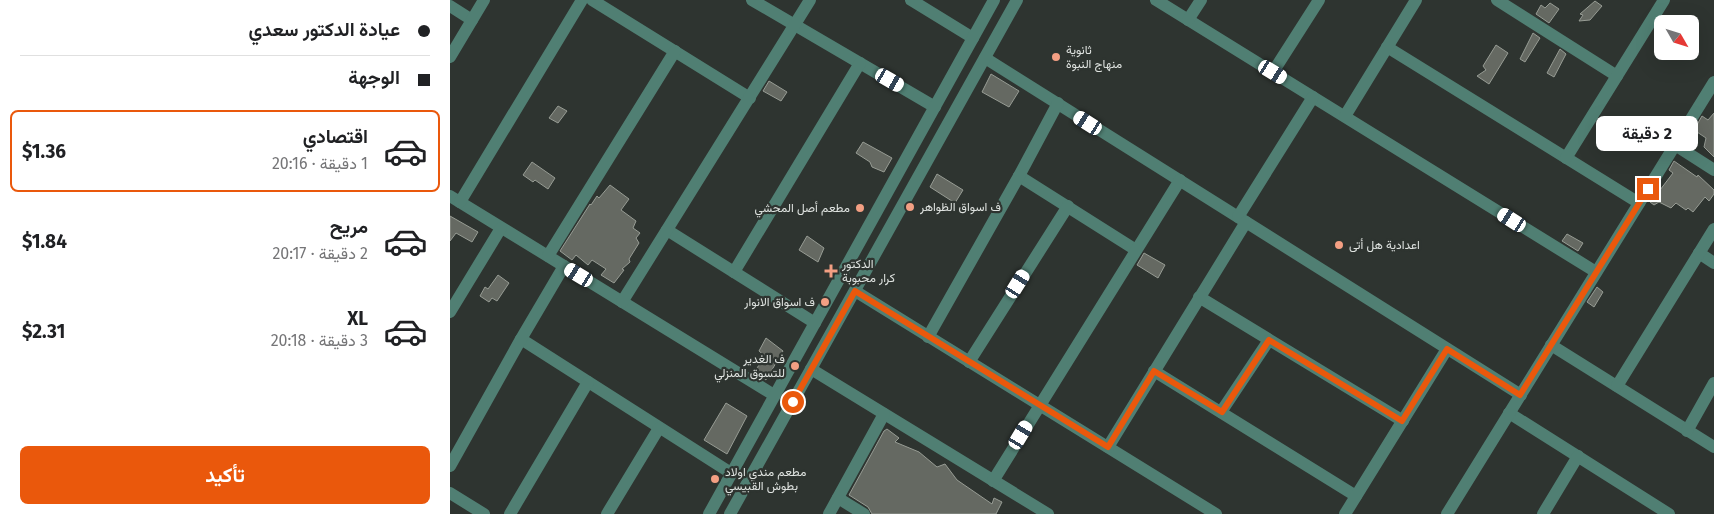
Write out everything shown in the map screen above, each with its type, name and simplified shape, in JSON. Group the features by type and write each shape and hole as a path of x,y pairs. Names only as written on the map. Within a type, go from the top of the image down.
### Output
{"street":[{"path":"450,57 484,0"},
{"path":"582,0 455,199 774,395"},
{"path":"592,0 750,98"},
{"path":"752,0 935,107"},
{"path":"622,302 810,0"},
{"path":"911,0 973,38"},
{"path":"709,514 994,0"},
{"path":"730,514 1018,0"},
{"path":"1156,0 1596,272"},
{"path":"1188,20 1201,0"},
{"path":"1273,72 1318,0"},
{"path":"1344,116 1416,0"},
{"path":"1497,0 1617,76"},
{"path":"1566,158 1663,0"},
{"path":"450,6 472,20"},
{"path":"1388,47 1639,203"},
{"path":"548,256 675,51"},
{"path":"985,58 1520,395"},
{"path":"734,272 860,63"},
{"path":"1447,514 1714,82"},
{"path":"1108,447 1199,297 1314,97"},
{"path":"928,337 1058,103"},
{"path":"1675,145 1714,170"},
{"path":"902,167 903,174 906,177 910,179 918,177"},
{"path":"1019,176 1136,250"},
{"path":"993,480 1180,180"},
{"path":"880,206 884,205 893,208 896,217"},
{"path":"969,362 1068,206"},
{"path":"450,312 454,298 501,228"},
{"path":"1617,386 1714,229"},
{"path":"667,230 815,323"},
{"path":"1699,253 1714,263"},
{"path":"450,466 564,266"},
{"path":"855,291 1108,447 1200,510 1216,514"},
{"path":"1199,297 1402,421"},
{"path":"521,339 731,474"},
{"path":"1222,412 1269,340"},
{"path":"1551,345 1714,448"},
{"path":"1345,514 1447,349"},
{"path":"811,369 1048,514"},
{"path":"1154,371 1356,496"},
{"path":"510,514 588,382"},
{"path":"1687,430 1714,384"},
{"path":"1510,413 1669,514"},
{"path":"829,514 884,414"},
{"path":"607,514 659,428"},
{"path":"1543,514 1578,456"},
{"path":"450,493 484,514"},
{"path":"838,498 864,514"}],"building":[{"path":"1595,1 1602,6 1590,20 1579,21 1583,15 1580,14"},
{"path":"1550,3 1559,9 1549,23 1536,14 1541,5 1545,8"},
{"path":"1533,33 1540,38 1525,62 1520,59"},
{"path":"1496,45 1508,53 1489,84 1477,76 1486,70 1483,66"},
{"path":"1560,49 1566,54 1554,77 1547,73"},
{"path":"991,74 1019,91 1009,107 982,92"},
{"path":"769,81 787,92 781,101 763,91"},
{"path":"558,106 567,111 558,123 549,118"},
{"path":"1714,113 1714,157 1704,147 1706,138 1694,130 1702,116 1708,120"},
{"path":"863,142 892,158 884,172 872,167 870,162 856,153"},
{"path":"1674,161 1697,177 1698,175 1714,190 1714,194 1709,201 1705,197 1693,212 1688,208 1686,210 1676,203 1671,208 1659,202 1654,205 1650,202 1658,189 1660,190 1673,173 1669,170"},
{"path":"532,162 555,178 548,189 535,180 533,182 523,175"},
{"path":"937,174 963,190 955,203 930,187"},
{"path":"610,185 629,199 621,210 636,221 633,228 640,233 636,238 639,243 629,259 630,262 622,269 624,270 614,283 601,275 606,269 592,260 588,265 576,255 572,260 560,251 590,204 597,196 599,198"},
{"path":"450,216 478,232 472,242 456,233 450,241"},
{"path":"1567,234 1583,243 1578,251 1562,241"},
{"path":"807,236 824,248 818,262 799,250"},
{"path":"1144,253 1165,265 1158,278 1137,265"},
{"path":"498,275 509,283 497,301 492,298 489,302 480,296 485,287 488,289"},
{"path":"1597,287 1603,292 1594,307 1587,302"},
{"path":"766,338 783,351 766,380 755,371 765,356 759,351"},
{"path":"726,403 747,416 727,454 704,440"},
{"path":"887,429 899,438 895,442 919,452 937,467 945,464 957,480 992,504 994,498 1002,502 996,514 872,514 868,507 849,495 884,431"}],"place":[{"name":"ثانوية منهاج النبوة","path":"1056,57"},
{"name":"ف اسواق الظواهر","path":"910,207"},
{"name":"مطعم أصل المحشي","path":"860,208"},
{"name":"اعدادية هل أتى","path":"1339,245"},
{"name":"الدكتور كرار محبوبة","path":"831,271"},
{"name":"ف اسواق الانوار","path":"825,302"},
{"name":"ف الغدير للتسوق المنزلي","path":"795,366"},
{"name":"مطعم مندي اولاد بطوش القبيسي","path":"715,479"}],"route":[{"path":"793,402 855,291 1108,447 1154,371 1222,412 1269,340 1402,421 1447,349 1520,395 1648,189"}]}
